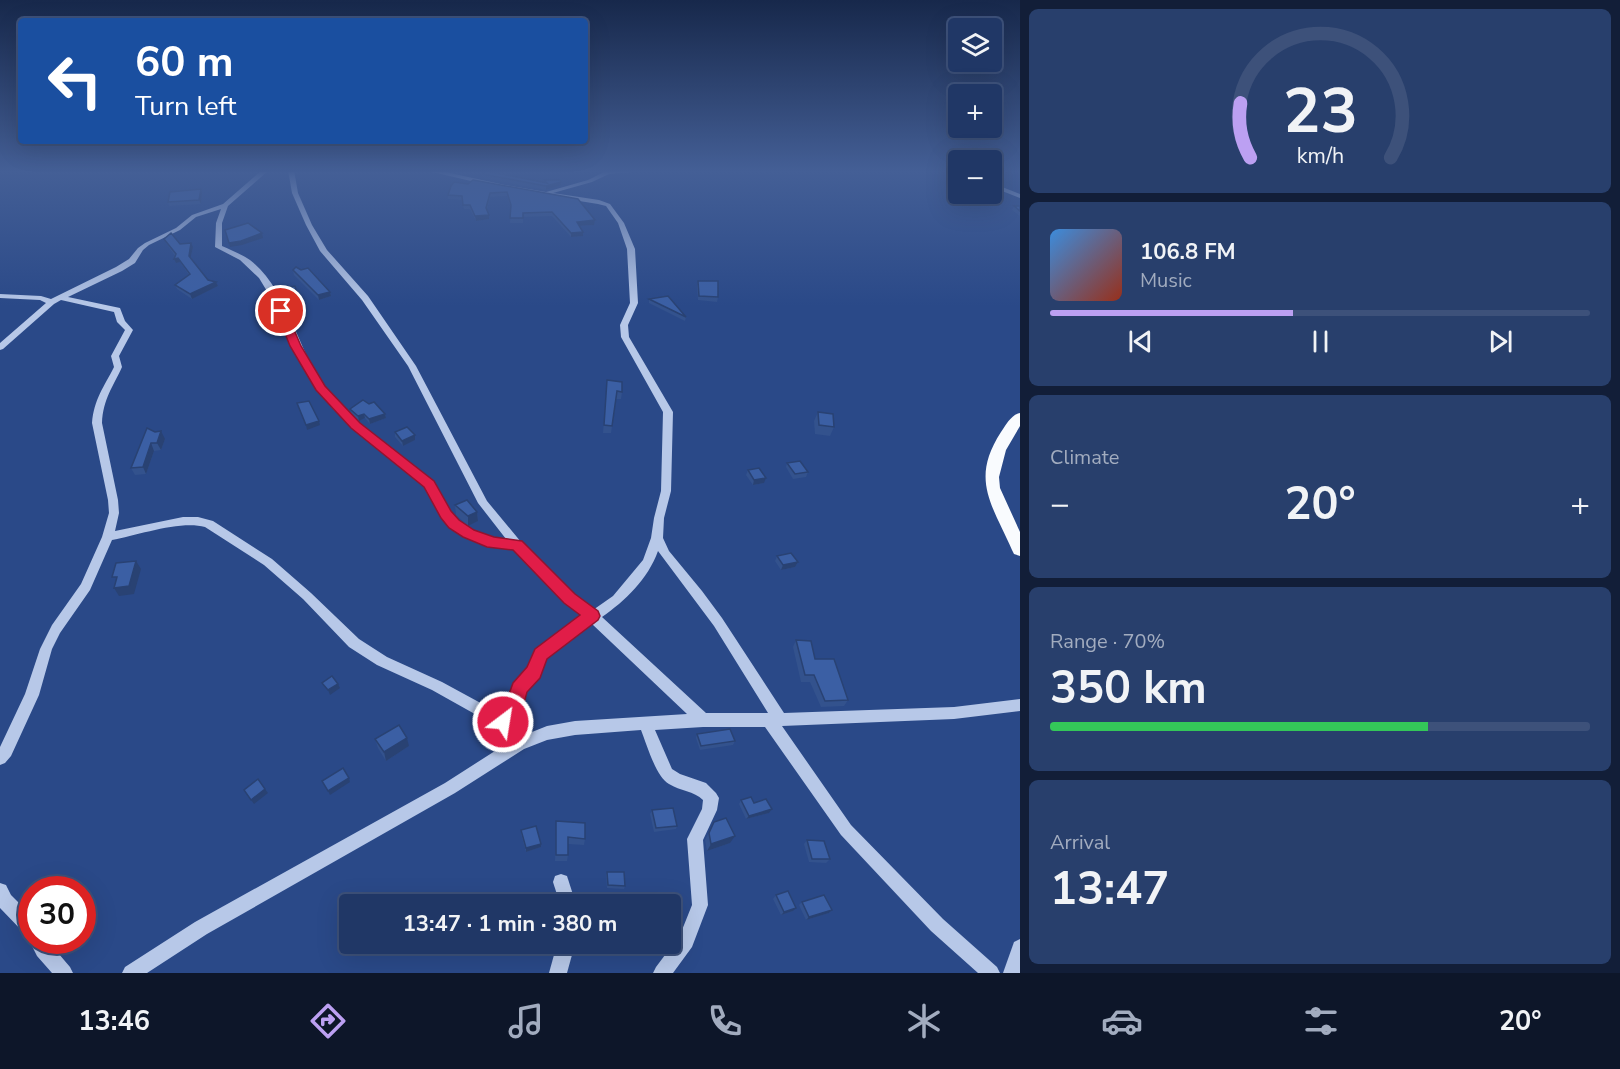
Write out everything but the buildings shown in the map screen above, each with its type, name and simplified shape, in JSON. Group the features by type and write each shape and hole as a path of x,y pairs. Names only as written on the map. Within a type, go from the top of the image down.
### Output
{"main road":[{"path":"1020,417 999,444 991,477 992,488 1020,550"}],"street":[{"path":"0,347 56,300 132,261 140,249 178,229 196,215"},
{"path":"222,215 218,247 240,256 252,265 273,292 296,346 320,388 356,426 429,484 446,515 454,524 492,543 517,545"},
{"path":"305,215 324,251 365,298 412,366 483,503 517,545 570,598 703,720"},
{"path":"503,722 504,716 516,701 519,689 534,672 541,654 617,600 648,562 657,538 666,491 669,422 664,401 654,389 625,337 624,325 634,303 631,249 621,223 616,215"},
{"path":"0,296 41,298 117,310 121,322 129,330 115,356 118,367 101,394 97,412 114,513 108,537 86,587 56,629 46,649 32,695 6,751 0,758"},
{"path":"108,537 183,521 198,520 209,524 268,562 307,596 354,643 382,661 503,722 519,744"},
{"path":"657,538 665,554 718,622 774,720 846,830 937,925 991,973"},
{"path":"131,973 201,928 450,788 519,744 547,733 575,728 703,720 774,720 954,713 1020,705"},
{"path":"645,724 667,774 673,780 705,789 711,798 709,810 695,838 700,905 686,941 662,973"},
{"path":"561,882 565,894"},
{"path":"0,891 5,901 18,914"},
{"path":"1012,973 1020,948"},
{"path":"47,954 64,973"},
{"path":"557,973 563,954"}],"route":[{"path":"281,311 296,346 320,388 356,426 429,484 446,515 454,524 492,543 517,545 570,598 592,616 541,654 534,672 523,682 519,689 520,695 510,705 503,722"}]}
